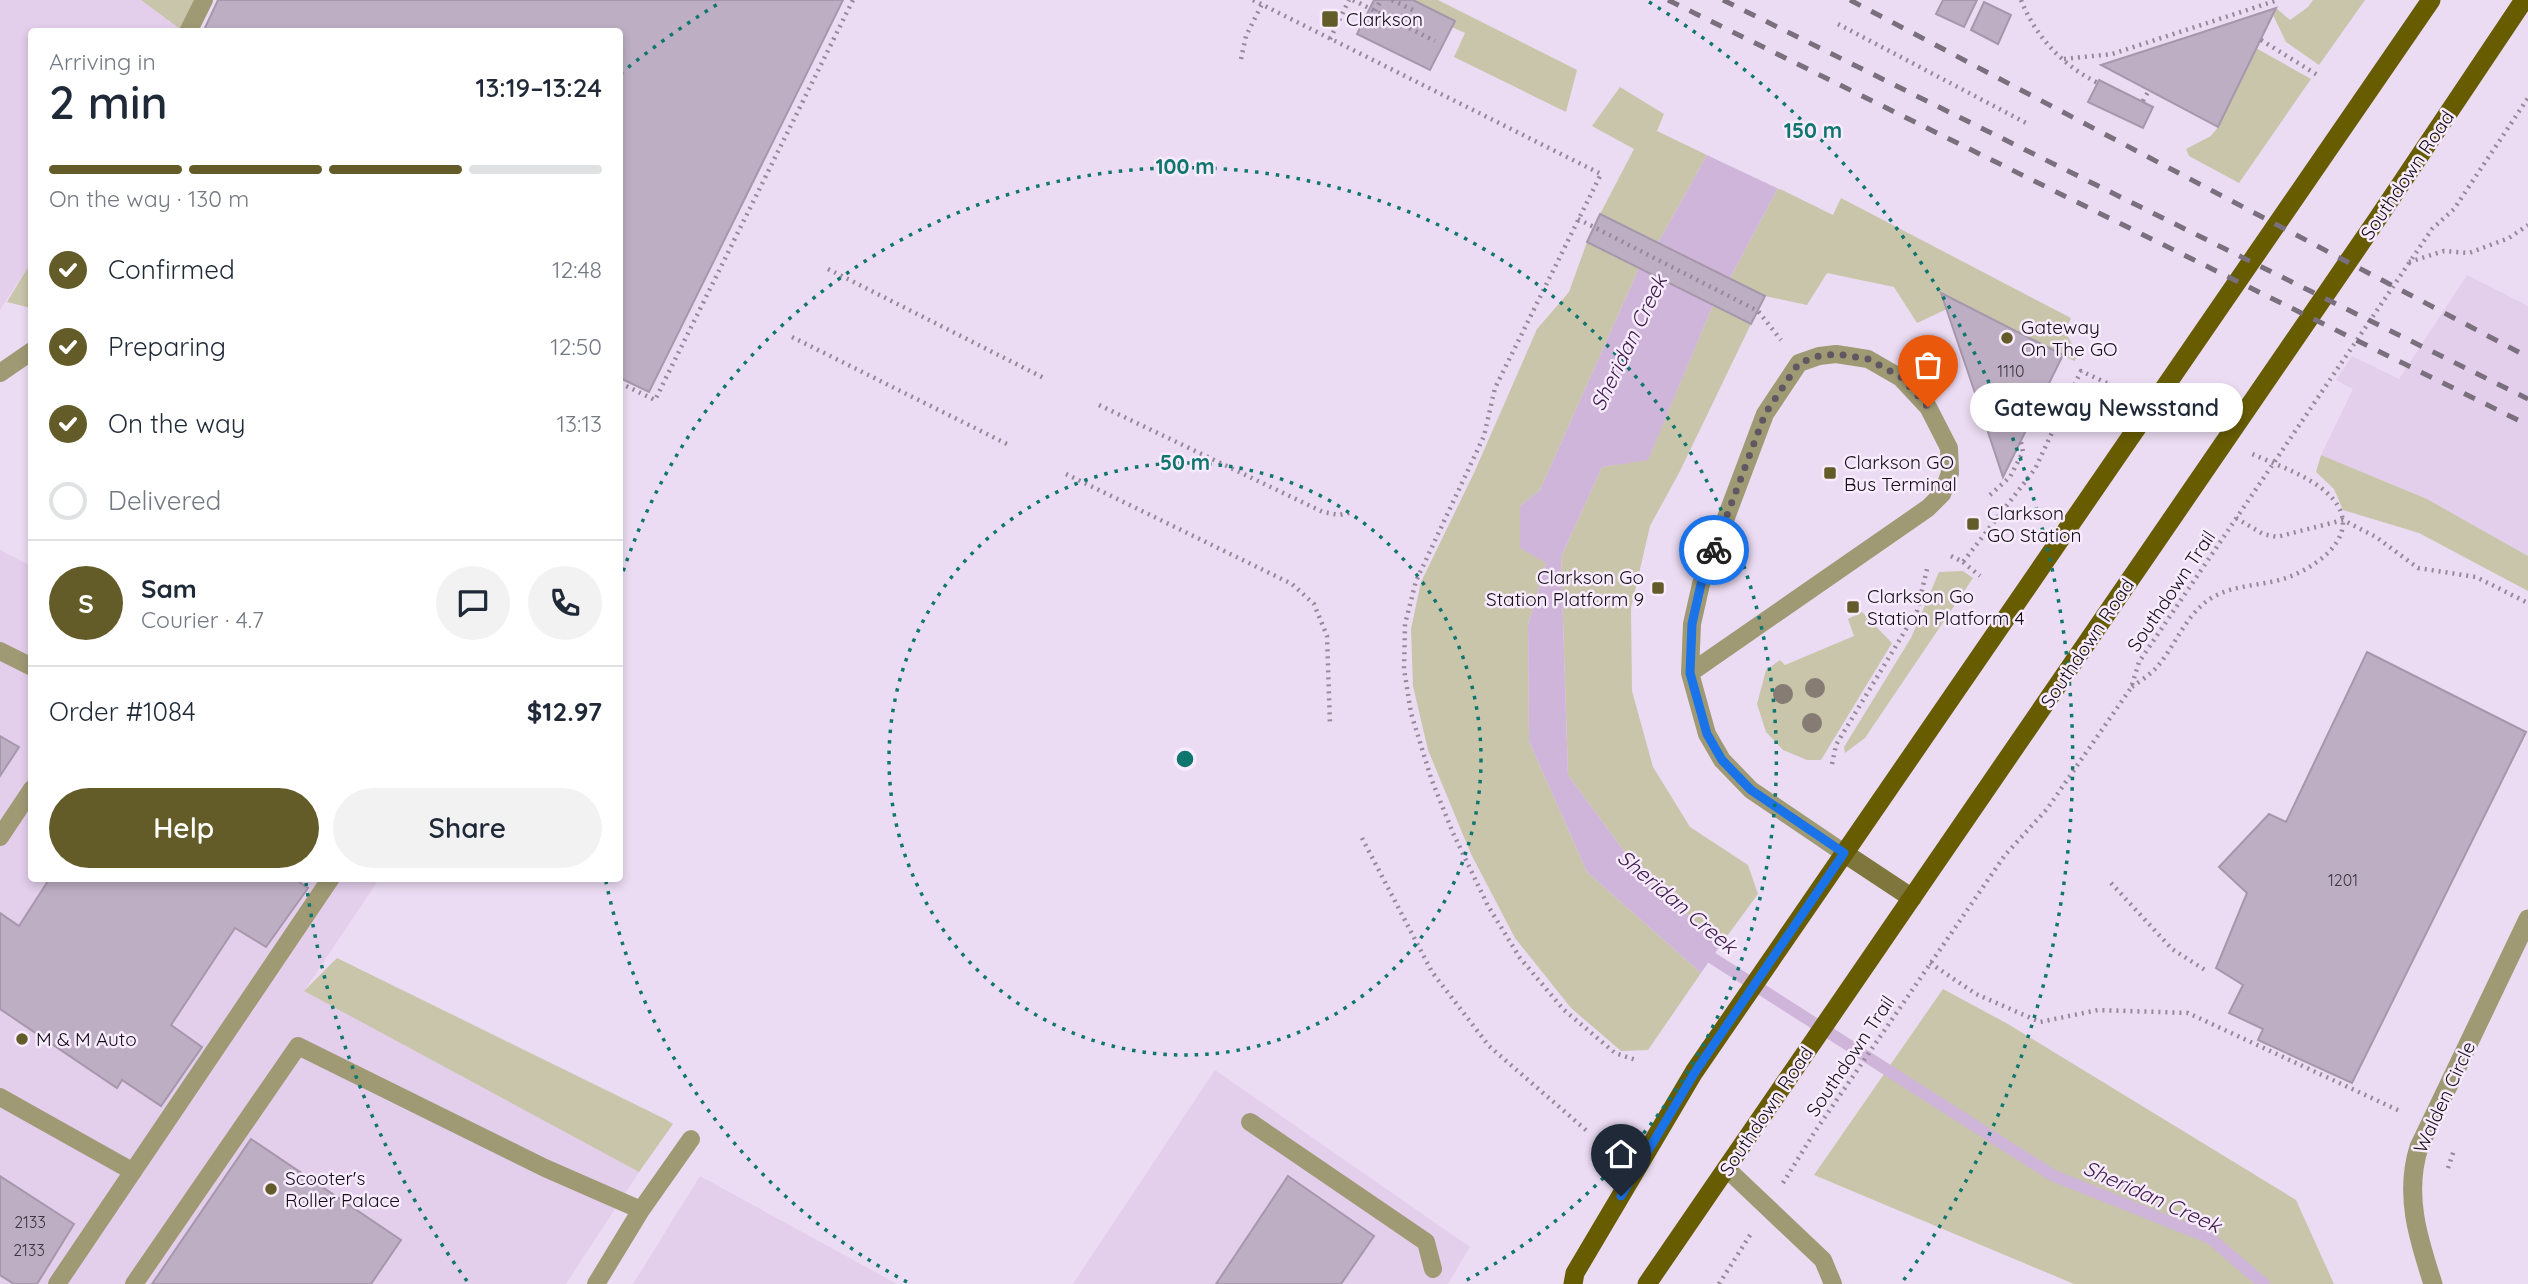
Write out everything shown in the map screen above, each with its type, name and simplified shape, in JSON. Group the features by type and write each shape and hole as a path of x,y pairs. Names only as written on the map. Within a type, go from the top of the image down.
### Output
{"main road":[{"path":"1573,1284 1575,1273 1695,1072 2431,0"},
{"name":"Southdown Road","path":"1647,1284 2360,244 2524,0"},
{"path":"1844,853 1912,898"}],"street":[{"name":"Walden Circle","path":"2433,1284 2414,1215 2413,1167 2429,1125 2528,919"}],"lane":[{"path":"190,28 204,0"},
{"path":"0,373 28,354"},
{"path":"1690,673 1928,508 1942,494 1950,473 1949,448 1928,407 1901,377 1868,359 1836,354 1799,363 1765,414 1701,584 1692,624 1690,673 1707,734 1722,760 1751,790 1844,853"},
{"path":"0,651 28,665"},
{"path":"0,837 28,795"},
{"path":"57,1284 328,882"},
{"path":"134,1284 298,1046 545,1168 641,1210"},
{"path":"0,1097 132,1171"},
{"path":"1250,1122 1426,1242 1433,1269"},
{"path":"596,1284 641,1210 691,1139"},
{"path":"1727,1169 1823,1260 1833,1284"}],"path":[{"path":"623,384 654,400 853,0"},
{"path":"1253,0 1601,174 1495,388 1484,436 1416,581 1405,624 1404,669 1411,713 1431,778 1453,833 1488,906 1520,958 1564,1010 1615,1053 1636,1060"},
{"path":"1330,39 1351,0 1435,41"},
{"path":"1376,11 1381,0"},
{"path":"1392,0 1415,11"},
{"path":"2021,0 2037,33 2080,74 2098,83"},
{"path":"2064,59 2112,54 2277,0"},
{"path":"1241,59 1246,36 1262,4"},
{"path":"1838,24 2030,125"},
{"path":"2261,40 2319,76"},
{"path":"2143,102 2149,90"},
{"name":"Southdown Trail","path":"1792,1169 2005,855 2047,808 2131,688 2139,662 2409,262 2432,229 2454,209 2528,98"},
{"path":"1578,219 1758,311 1799,363"},
{"path":"2409,262 2444,251 2469,253 2509,238 2528,225"},
{"path":"828,269 1045,378"},
{"path":"792,337 1011,446"},
{"path":"1963,562 2035,468 2081,371 2096,378"},
{"path":"1099,405 1323,512 1339,515 1354,512"},
{"path":"1990,495 2010,477 2023,452 2021,442"},
{"path":"1066,474 1292,584 1314,604 1327,636 1330,725"},
{"path":"2131,688 2156,669 2197,609 2210,599 2224,591 2267,584 2291,576 2324,557 2337,544 2343,520 2337,505 2326,492 2311,482"},
{"path":"2236,518 2263,534 2277,537 2343,520 2376,537 2418,568 2476,577 2528,603"},
{"path":"1951,555 1980,576"},
{"path":"1832,764 1836,745 1917,611 1928,565"},
{"path":"1362,838 1432,972 1489,1046 1587,1131"},
{"path":"2111,883 2172,949 2205,970"},
{"path":"1930,963 1976,994 2040,1022 2098,1010 2188,1013 2429,1125"},
{"path":"2447,1170 2455,1148"},
{"path":"1719,1284 1728,1266"}],"shaded area":[{"path":"0,0 141,0 179,28 28,28 28,267 0,310"},
{"path":"141,0 195,0 179,28"},
{"path":"1413,0 1438,0 1577,70 1566,112 1454,57 1465,33 1452,27 1455,21"},
{"path":"2313,0 2365,0 2319,65 2286,42 2273,15 2276,8 2290,20"},
{"path":"2256,48 2311,79 2239,183 2189,156 2186,149 2211,136 2218,127"},
{"path":"1620,87 1664,114 1657,131 1707,155 1658,243 1600,214 1634,149 1592,126"},
{"path":"1778,188 1833,215 1841,198 2071,318 2065,331 2077,353 2075,361 1947,309 1917,323 1894,287 1827,273 1807,305 1765,296 1730,278"},
{"path":"1587,242 1639,268 1540,490 1520,506 1521,547 1546,563 1528,625 1529,741 1587,872 1701,973 1648,1050 1621,1051 1571,1008 1515,938 1471,854 1428,750 1413,686 1411,629 1421,582 1474,473 1537,329 1569,292"},
{"path":"28,267 28,307 7,302"},
{"path":"2467,275 2528,306 2528,556 2427,499 2321,455 2353,389 2336,380 2352,356 2399,379"},
{"path":"1713,305 1751,324 1680,471 1650,526 1631,608 1632,691 1653,767 1690,827 1748,865 1758,894 1722,943 1646,881 1568,775 1561,557 1602,467 1648,459"},
{"path":"2321,455 2427,499 2528,556 2528,591 2419,533 2343,510 2334,489 2316,472"},
{"path":"0,550 28,564 28,882 377,882 304,991 639,1172 566,1284 0,1284"},
{"path":"1963,571 1973,578 1865,738 1845,753 1844,747 1911,638 1939,572"},
{"path":"1862,612 1892,643 1821,760 1807,760 1783,750 1766,732 1757,704 1766,670 1780,660 1785,665 1854,636 1848,619"},
{"path":"337,958 673,1124 639,1172 304,991"},
{"path":"1943,989 2008,1024 2296,1200 2334,1284 2074,1284 1814,1175"},
{"path":"1215,1070 1470,1247 1448,1284 1073,1284"},
{"path":"700,1176 897,1284 633,1284"}],"water":[{"path":"1707,155 1778,188 1730,278 1658,243"},
{"path":"1639,268 1713,305 1648,460 1602,467 1561,557 1568,775 1646,881 1722,943 1701,973 1587,872 1529,741 1528,625 1546,563 1520,548 1520,506 1540,490"}],"pier":[{"path":"1705,151 1779,185 1781,190 1703,153"}],"building":[{"path":"218,0 843,0 649,392 623,379 623,28 205,28"},
{"path":"1374,0 1413,0 1455,21 1430,70 1357,34"},
{"path":"1943,0 1977,0 1964,27 1936,14"},
{"path":"1984,2 2011,15 1998,44 1971,30"},
{"path":"2276,8 2218,127 2101,65 2197,34"},
{"path":"2099,80 2153,107 2143,128 2088,102"},
{"path":"1600,214 1765,296 1751,324 1587,242"},
{"path":"1941,293 2063,355 2003,477 1973,387"},
{"path":"2367,652 2526,732 2352,1083 2258,1040 2263,1029 2229,1013 2243,985 2216,968 2247,893 2219,867 2269,814 2286,822"},
{"path":"0,736 19,747 0,776"},
{"path":"47,882 299,882 308,888 266,947 235,928 171,1025 202,1047 161,1106 122,1080 117,1088 0,1009 0,913 19,926"},
{"name":"Scooter's Roller Palace","path":"251,1139 401,1240 371,1284 152,1284"},
{"path":"0,1176 74,1224 37,1284 14,1284 0,1275"},
{"path":"1288,1176 1374,1236 1341,1284 1216,1284"}],"waterway":[{"name":"Sheridan Creek","path":"1698,949 2052,1175 2210,1238 2264,1284"}],"railway":[{"path":"1668,0 2528,425"},
{"path":"1723,0 2528,399"},
{"path":"1850,0 2528,357"}],"way so far":[{"path":"1714,550 1765,414 1799,363 1836,354 1868,359 1901,377 1928,407"}],"place":[{"name":"Clarkson","path":"1330,19"},
{"name":"Gateway On The GO","path":"2007,338"},
{"name":"Gateway Newsstand","path":"1928,407"},
{"name":"Clarkson GO Bus Terminal","path":"1830,473"},
{"name":"Clarkson GO Station","path":"1973,524"},
{"name":"Clarkson Go Station Platform 9","path":"1658,588"},
{"name":"Clarkson Go Station Platform 4","path":"1853,607"},
{"name":"M & M Auto","path":"22,1039"},
{"name":"Scooter's Roller Palace","path":"271,1189"}],"route":[{"path":"1621,1196 1695,1072 1844,853 1751,790 1722,760 1707,734 1690,673 1692,624 1701,584 1714,550"}]}
